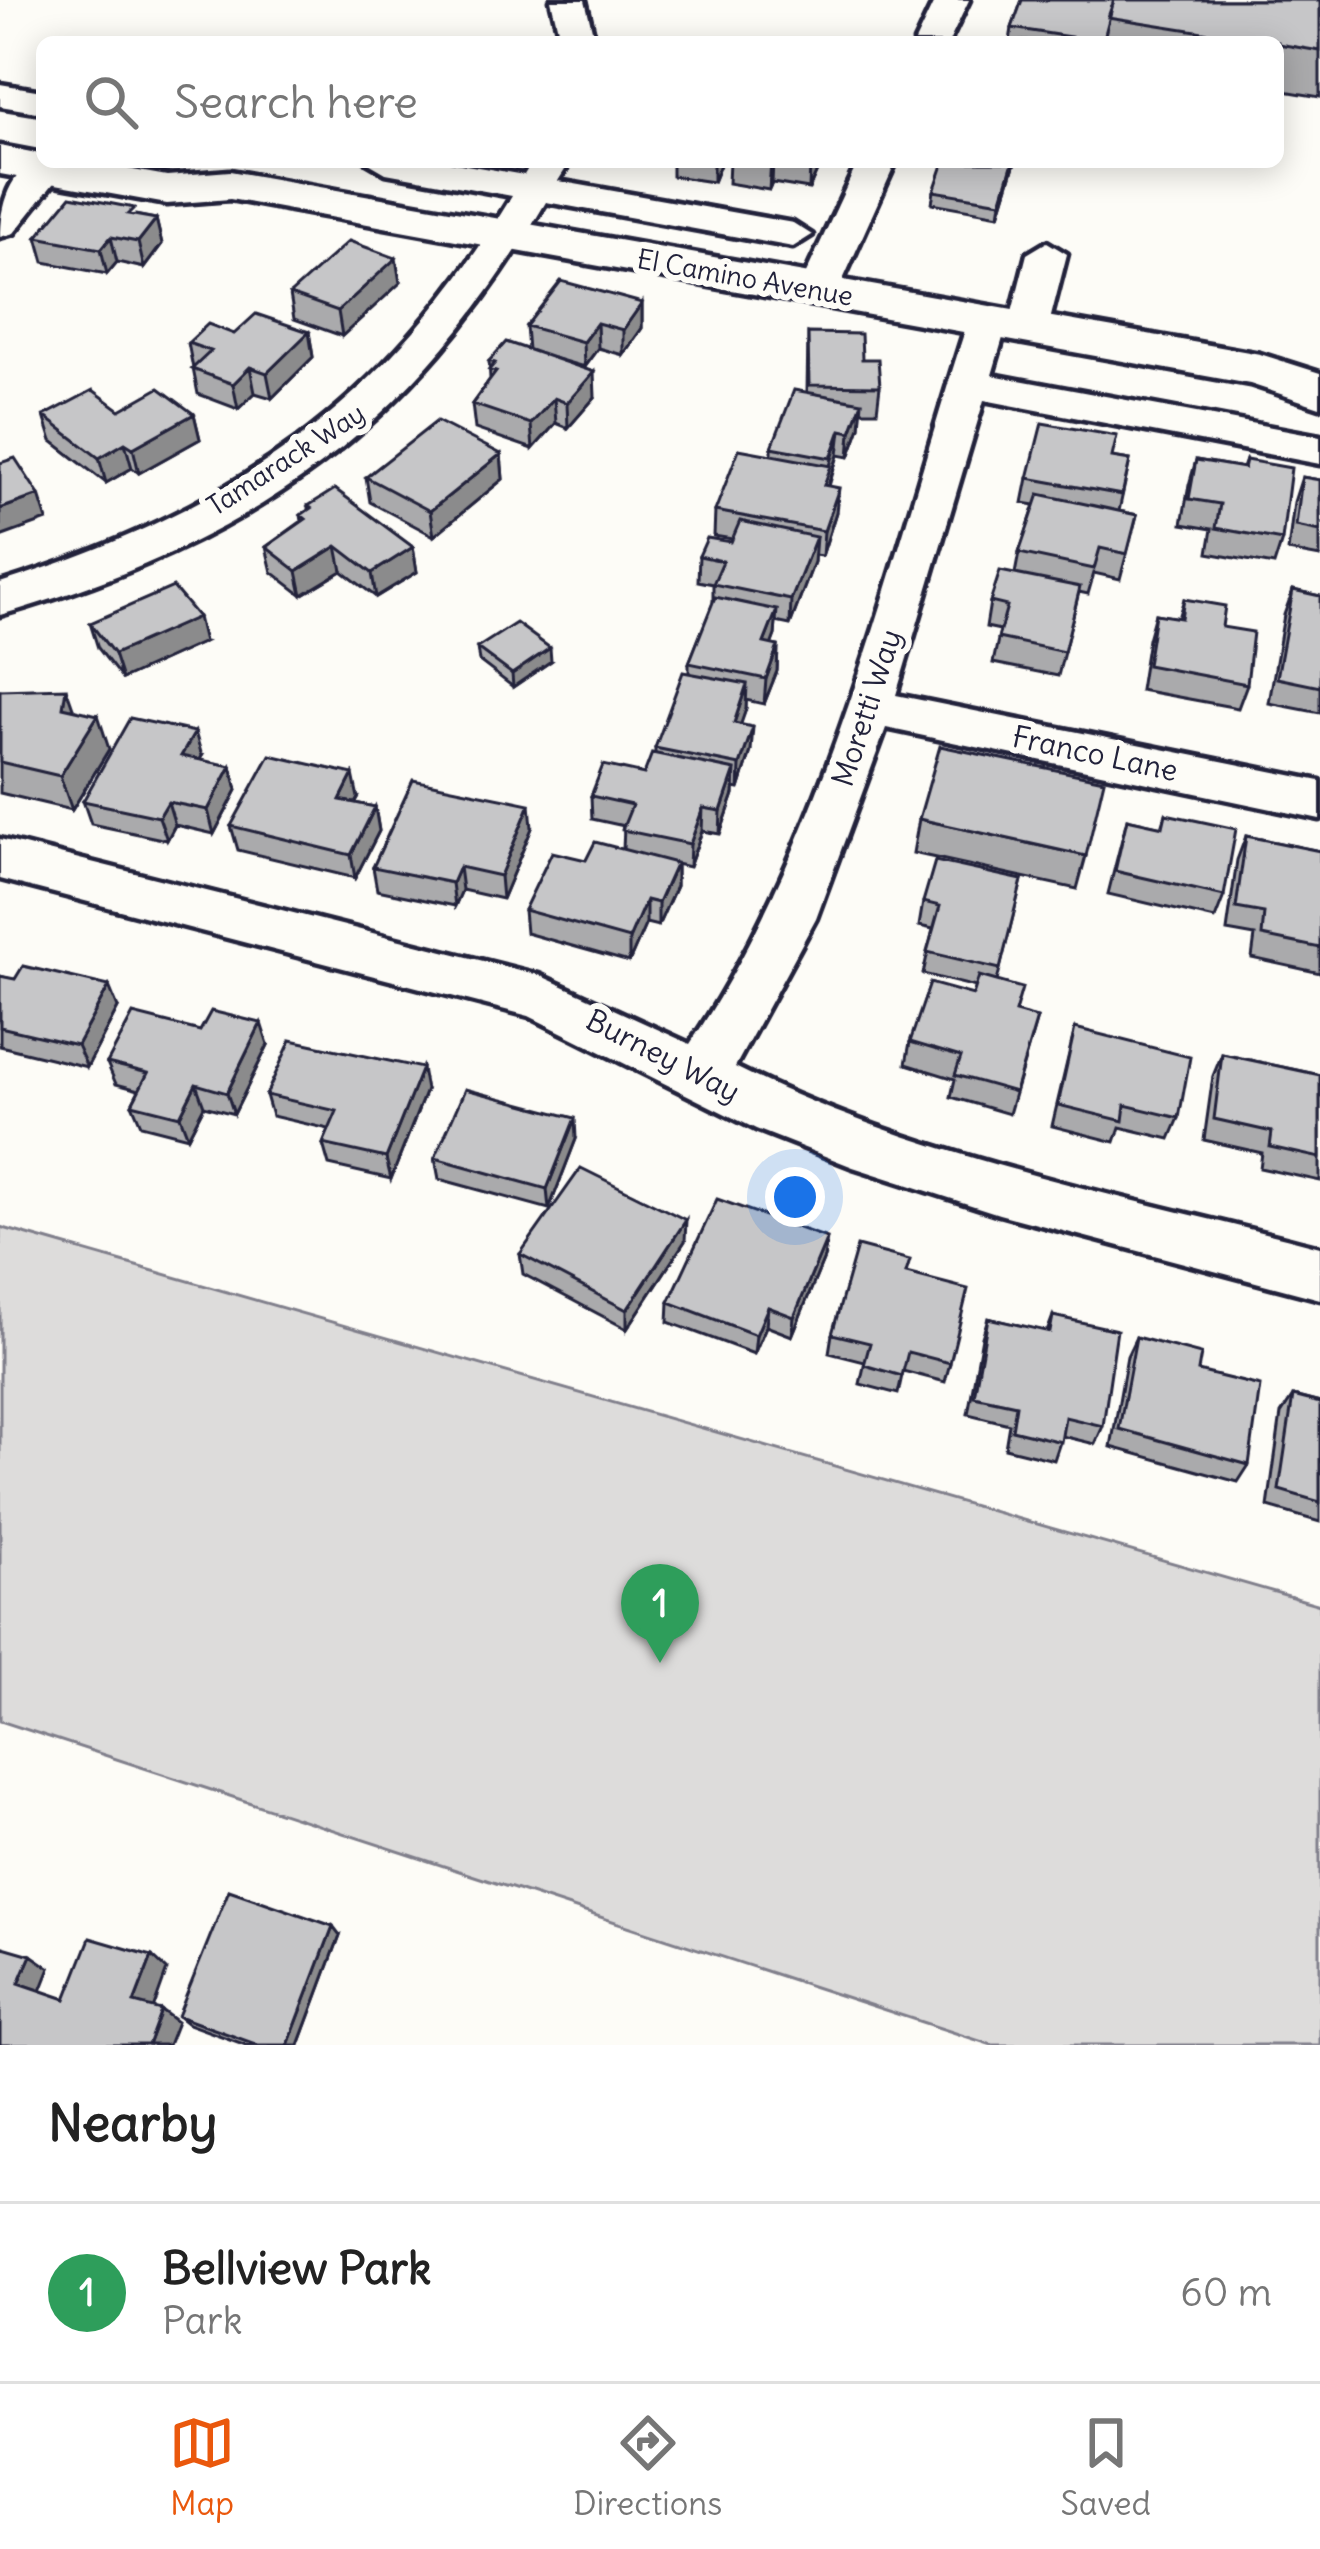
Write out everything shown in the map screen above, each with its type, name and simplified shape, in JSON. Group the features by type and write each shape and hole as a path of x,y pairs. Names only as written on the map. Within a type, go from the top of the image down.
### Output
{"main road":[{"name":"El Camino Avenue","path":"0,125 36,146"},
{"name":"El Camino Avenue","path":"0,160 36,153"},
{"name":"El Camino Avenue","path":"98,168 167,190 212,174 507,235 1260,370 1320,391"},
{"name":"El Camino Avenue","path":"1260,370 1320,368"}],"street":[{"path":"568,0 577,36"},
{"path":"935,36 952,0"},
{"path":"0,95 36,102"},
{"path":"0,225 36,164"},
{"path":"458,168 543,175 793,235"},
{"path":"818,291 874,168"},
{"name":"Tamarack Way","path":"0,599 160,538 271,476 367,409 433,341 476,287 543,175"},
{"name":"Moretti Way","path":"700,1075 749,1006 805,893 869,707 968,384 1047,254"},
{"path":"968,384 1320,451"},
{"name":"Franco Lane","path":"869,707 1320,800"},
{"name":"Burney Way","path":"0,859 539,997 607,1024 808,1126 893,1156 1320,1273"}],"shaded area":[{"path":"0,1227 1320,1605 1320,2045 992,2045 0,1721"}],"building":[{"path":"1022,0 1114,0 1105,36 1012,28"},
{"path":"1114,0 1320,0 1320,51 1284,45 1284,36 1228,36 1108,17"},
{"path":"942,168 1011,168 1001,202 934,191"},
{"path":"71,196 134,208 128,214 156,219 138,242 111,237 101,249 37,237"},
{"path":"349,241 396,258 338,311 290,294"},
{"path":"561,281 642,303 623,330 597,323 583,342 526,326"},
{"path":"256,314 309,332 267,373 250,367 233,384 192,369 211,351 188,343 208,324 234,334"},
{"path":"808,333 861,334 862,359 878,359 880,386 809,385"},
{"path":"506,342 594,372 567,403 554,398 531,424 472,404 496,372 489,370 495,363 489,361"},
{"path":"159,388 194,414 133,448 125,443 99,458 44,416 93,390 120,410"},
{"path":"794,390 862,402 851,432 841,430 831,458 772,447"},
{"path":"437,421 501,454 430,511 366,477"},
{"path":"1042,423 1117,436 1112,457 1130,460 1122,495 1028,478"},
{"path":"739,449 831,466 824,485 839,488 824,531 715,511"},
{"path":"15,458 39,495 0,509 0,463"},
{"path":"1196,460 1244,468 1246,460 1291,468 1282,540 1216,528 1220,504 1189,499"},
{"path":"1302,477 1320,480 1320,531 1296,526"},
{"path":"335,489 413,547 372,573 337,546 297,571 266,547 306,519 301,515 311,508 308,506"},
{"path":"1039,494 1137,515 1127,554 1100,548 1094,569 1019,553"},
{"path":"740,521 816,537 791,600 713,584 723,561 699,556 707,538 731,542"},
{"path":"1000,571 1080,587 1064,652 998,638 1007,606 990,602"},
{"path":"173,587 198,617 114,654 90,623"},
{"path":"1293,590 1320,596 1320,687 1277,678"},
{"path":"715,597 777,610 764,643 778,646 766,679 689,663"},
{"path":"1184,599 1225,606 1222,627 1253,632 1247,684 1147,665 1155,614 1181,618"},
{"path":"516,623 550,648 512,674 477,648"},
{"path":"683,672 747,684 734,723 753,727 740,765 655,748"},
{"path":"66,688 63,707 98,715 60,776 0,762 0,690"},
{"path":"130,718 195,732 181,756 231,766 208,810 168,802 159,817 83,801"},
{"path":"940,746 1104,780 1086,856 919,819"},
{"path":"652,753 735,770 721,811 703,808 690,844 622,830 632,805 591,796 603,765 644,774"},
{"path":"270,755 353,774 340,800 375,807 351,855 231,826"},
{"path":"413,780 530,804 500,876 459,867 452,883 373,867"},
{"path":"1166,814 1236,829 1224,896 1115,871 1127,819 1163,827"},
{"path":"1246,836 1320,851 1320,948 1262,936 1264,913 1236,908"},
{"path":"595,842 676,863 658,903 646,900 629,939 524,910 552,852 586,860"},
{"path":"935,861 1022,880 1000,969 927,952 940,906 923,902"},
{"path":"23,966 109,986 77,1045 0,1027 0,976 15,979"},
{"path":"979,976 1022,988 1015,1012 1037,1018 1015,1092 955,1075 961,1057 910,1042 930,983 973,995"},
{"path":"211,1011 261,1023 227,1093 196,1084 180,1116 132,1104 148,1073 107,1063 133,1014 200,1031"},
{"path":"1075,1028 1190,1057 1179,1118 1125,1105 1123,1121 1058,1105"},
{"path":"291,1040 422,1068 386,1158 323,1144 337,1111 266,1095"},
{"path":"1222,1054 1320,1075 1320,1158 1270,1147 1272,1132 1214,1119"},
{"path":"465,1089 575,1118 547,1189 435,1158"},
{"path":"581,1168 686,1220 627,1310 520,1254"},
{"path":"717,1199 827,1238 794,1317 768,1307 756,1335 669,1302"},
{"path":"857,1246 910,1260 906,1273 968,1289 950,1363 908,1352 902,1376 864,1365 870,1343 832,1334"},
{"path":"1053,1316 1117,1330 1103,1426 1065,1417 1061,1442 1012,1430 1016,1405 974,1396 988,1318 1050,1332"},
{"path":"1136,1337 1201,1354 1198,1371 1260,1386 1249,1465 1119,1429"},
{"path":"1293,1396 1320,1403 1320,1502 1279,1490"},
{"path":"229,1890 333,1926 288,2045 258,2045 178,2016"},
{"path":"90,1938 152,1956 134,2003 161,2010 148,2045 0,2045 0,1946 31,1955 19,1983 66,1999"}],"place":[{"name":"Bellview Park","path":"660,1663"}]}
